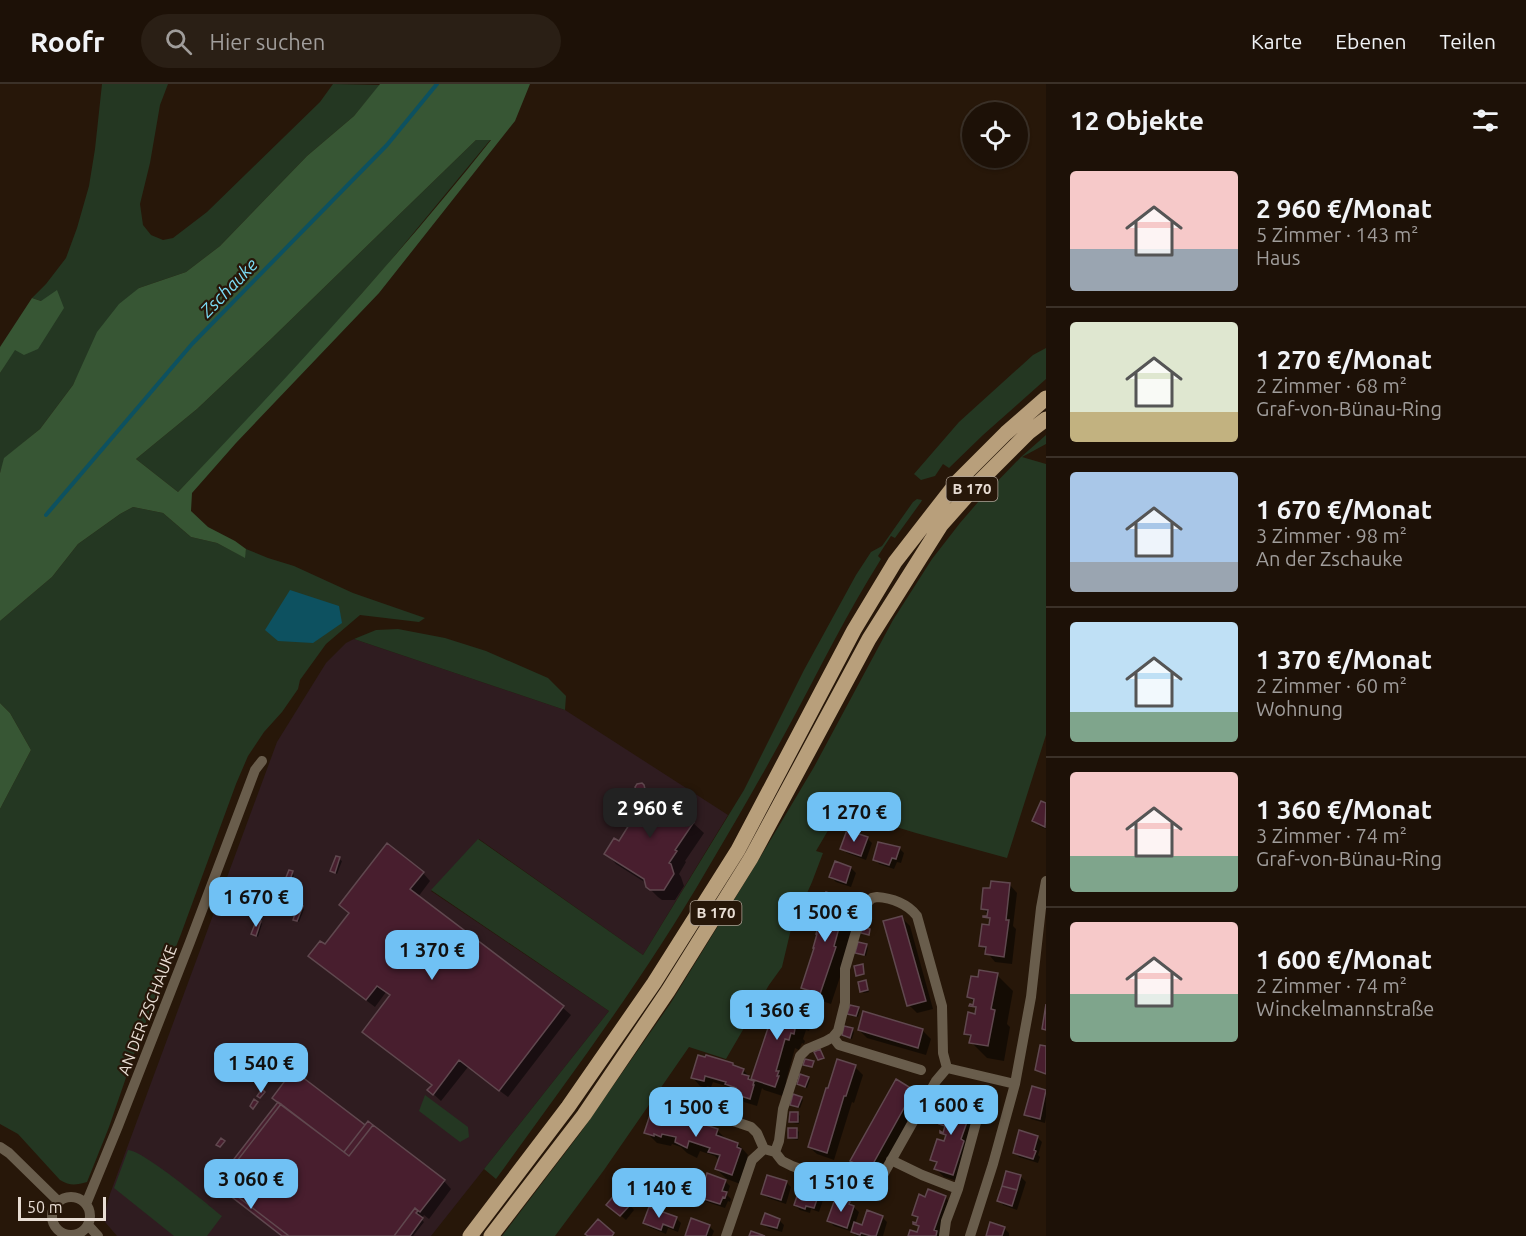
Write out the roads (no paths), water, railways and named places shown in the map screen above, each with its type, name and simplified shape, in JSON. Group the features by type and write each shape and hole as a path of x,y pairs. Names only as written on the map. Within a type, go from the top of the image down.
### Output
{"main road":[{"name":"B 170","path":"470,1236 581,1088 654,983 738,850 854,630 895,562 958,481 1006,433 1046,398"},
{"name":"B 170","path":"490,1236 584,1114 668,991 751,858 869,639 941,525 981,480 1029,432 1046,419"}],"street":[{"name":"AN DER ZSCHAUKE","path":"86,1204 186,953 255,770 262,761"},
{"path":"970,1236 1015,1084 1031,997 1046,881"},
{"path":"775,1152 779,1141 783,1109 800,1056 807,1049 833,1037 838,1031 845,1003 845,969 860,918 872,898 882,897 900,903 912,909 916,916 942,1006 943,1053 947,1068"},
{"path":"833,1037 839,1045 921,1070"},
{"path":"947,1068 1015,1084"},
{"path":"764,1149 775,1152 782,1161 792,1166 860,1190 867,1191 874,1188 936,1081 947,1068"},
{"path":"663,1098 751,1127 757,1133 764,1149"},
{"path":"944,1236 946,1221 958,1189 980,1108"},
{"path":"0,1147 59,1202"},
{"path":"726,1236 752,1160 764,1149"},
{"path":"891,1160 958,1189"},
{"path":"72,1197 86,1204 90,1218 88,1226 83,1231 68,1235 56,1227 52,1213 59,1202 72,1197"},
{"path":"88,1226 98,1236"}],"water":[{"path":"290,590 339,606 342,623 313,643 278,641 265,630"}],"waterway":[{"name":"Zschauke","path":"46,515 192,344 387,145 437,84"}]}
